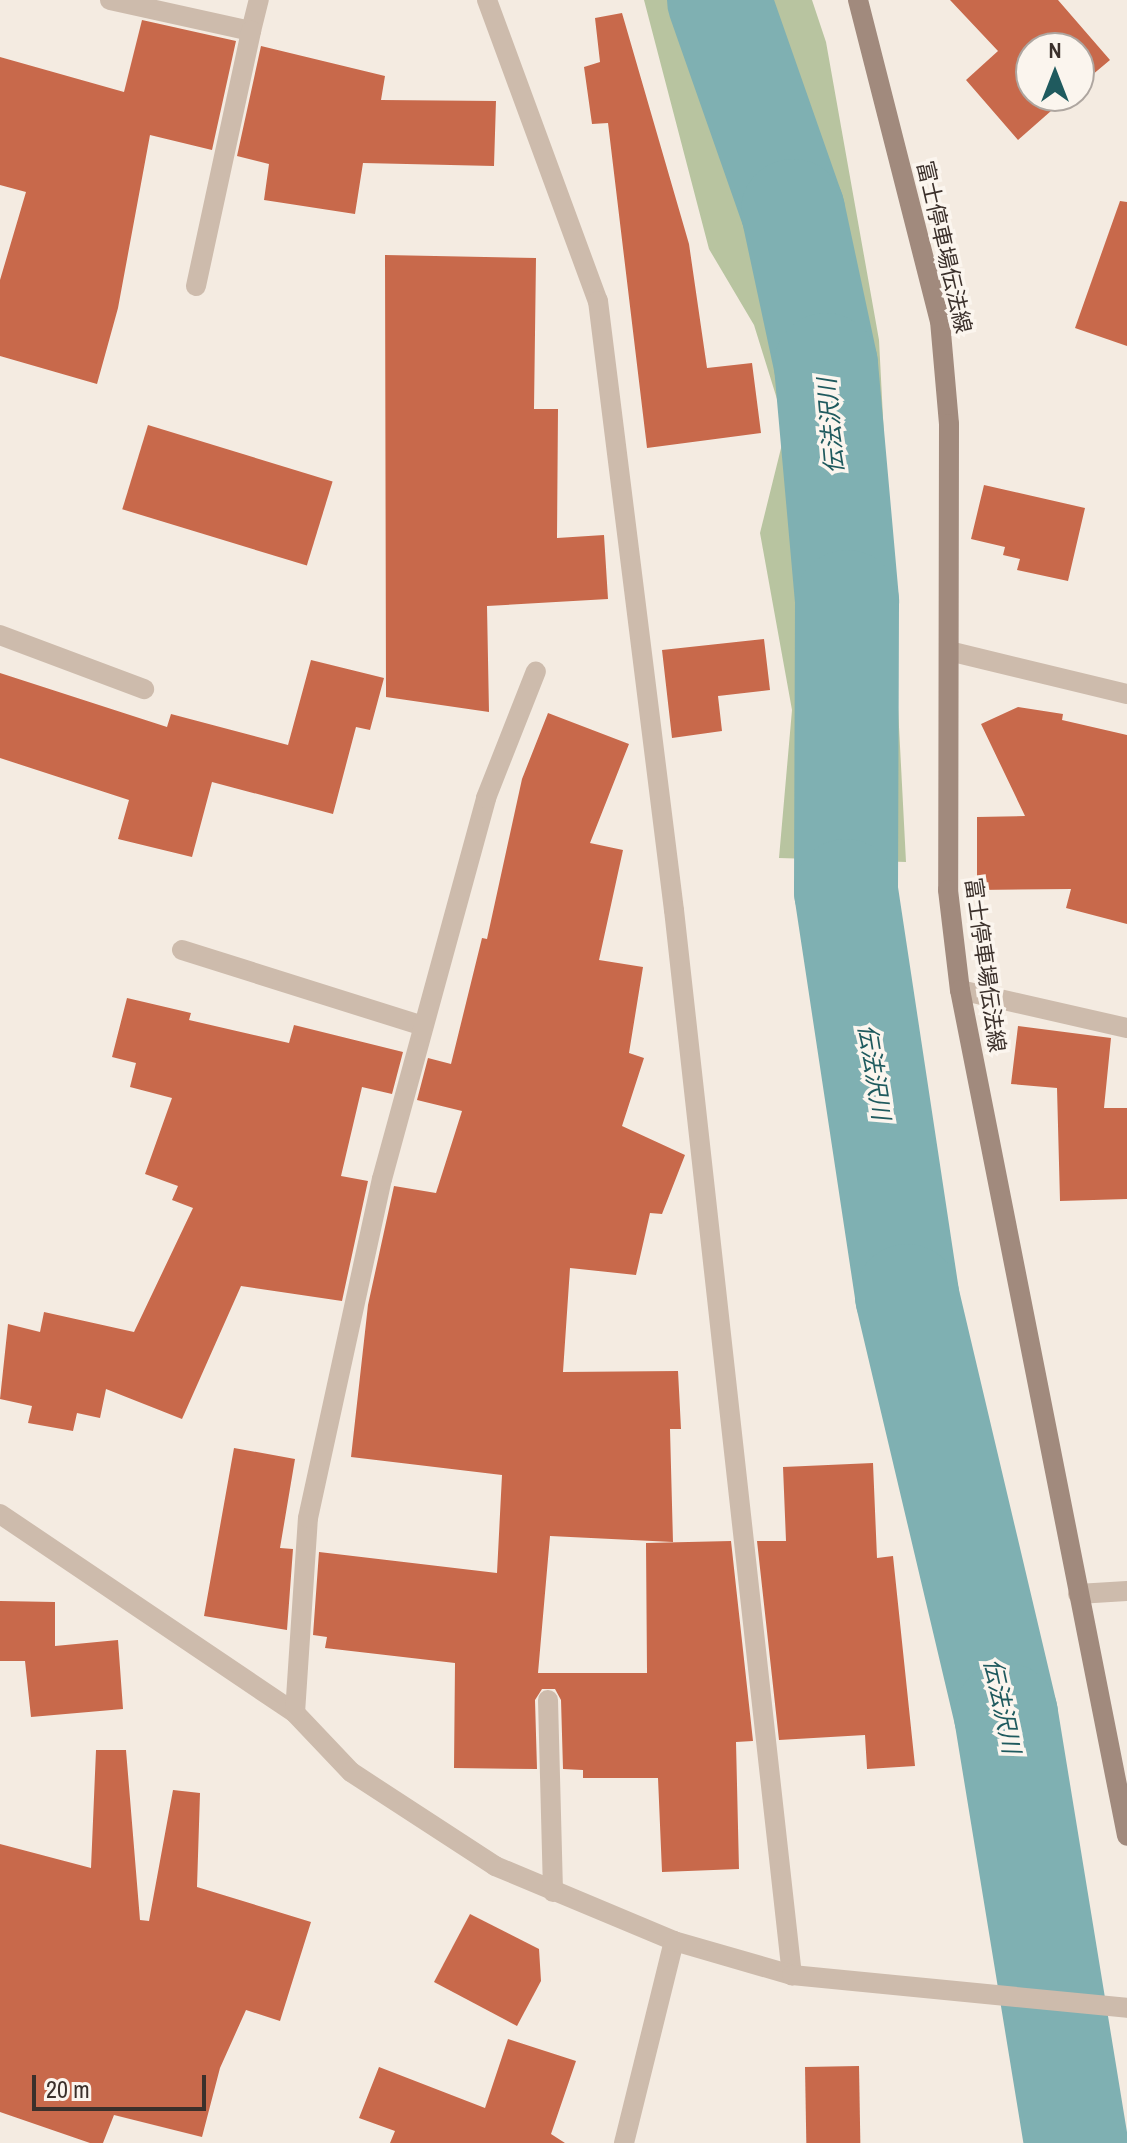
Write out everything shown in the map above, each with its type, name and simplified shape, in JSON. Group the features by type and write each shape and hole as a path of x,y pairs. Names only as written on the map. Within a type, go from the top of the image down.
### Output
{"main road":[{"name":"富士停車場伝法線","path":"858,0 940,321 949,424 948,890 960,990 1127,1836"}],"street":[{"path":"110,0 251,31"},
{"path":"196,286 259,0"},
{"path":"487,0 598,301 674,910 792,1975"},
{"path":"0,635 144,689"},
{"path":"949,651 1127,694"},
{"path":"295,1713 308,1518 382,1179 486,798 536,671"},
{"path":"182,950 423,1026"},
{"path":"960,990 1127,1028"},
{"path":"0,1514 295,1713 351,1772 495,1866 553,1892 674,1941 792,1975 1121,2007"},
{"path":"1078,1594 1127,1591"},
{"path":"548,1700 553,1892"},
{"path":"624,2143 674,1941"}],"green space":[{"path":"644,0 812,0 826,42 879,340 906,862 779,858 792,710 760,533 786,428 754,325 709,249"}],"building":[{"path":"950,0 1058,0 1086,32 1015,32 1015,112 1050,112 1018,140 966,80 998,51"},
{"path":"622,13 689,244 707,368 752,363 761,433 647,448 608,123 592,124 584,67 600,62 595,18"},
{"path":"142,20 236,41 212,150 150,135 118,308 97,384 0,356 0,280 26,192 0,185 0,57 124,92"},
{"path":"1095,43 1110,60 1095,73"},
{"path":"261,46 385,76 381,100 496,101 494,166 363,163 355,214 264,200 269,164 237,156"},
{"path":"1120,201 1127,202 1127,346 1075,328"},
{"path":"385,255 536,258 534,409 558,409 557,538 604,535 608,599 487,606 489,712 386,697"},
{"path":"148,425 333,481 307,566 122,509"},
{"path":"984,485 1085,508 1068,581 1017,570 1020,559 1003,555 1005,547 971,539"},
{"path":"764,639 770,690 718,696 722,731 672,738 662,650"},
{"path":"311,660 384,678 370,730 356,727 333,814 212,782 192,857 118,839 129,800 0,758 0,673 167,727 171,714 288,745"},
{"path":"1018,707 1063,714 1062,720 1127,735 1127,924 1066,908 1071,889 977,890 977,817 1025,816 981,724"},
{"path":"548,713 629,744 590,843 623,850 599,960 643,967 629,1053 644,1058 622,1126 685,1155 662,1214 650,1213 636,1275 570,1268 563,1372 678,1371 681,1429 670,1429 673,1542 550,1536 538,1673 647,1673 646,1543 731,1541 753,1741 736,1742 739,1869 662,1872 658,1778 583,1778 583,1770 563,1769 561,1700 555,1689 542,1689 535,1700 537,1769 454,1768 455,1663 325,1648 327,1637 313,1635 319,1552 497,1573 502,1475 351,1457 368,1305 394,1186 436,1193 462,1111 417,1100 428,1058 451,1064 482,938 487,939 522,779"},
{"path":"127,998 191,1013 189,1020 289,1043 294,1025 403,1052 392,1094 362,1087 341,1176 368,1181 342,1301 241,1286 182,1419 106,1389 100,1418 77,1413 73,1431 28,1423 32,1406 0,1399 8,1324 40,1332 44,1312 134,1332 193,1208 172,1200 178,1186 145,1174 172,1098 130,1087 136,1063 112,1057"},
{"path":"1018,1026 1111,1038 1104,1108 1127,1108 1127,1199 1060,1201 1057,1088 1011,1084"},
{"path":"234,1448 295,1459 280,1548 293,1549 287,1630 204,1616"},
{"path":"873,1463 877,1558 893,1556 915,1766 867,1769 865,1735 779,1740 757,1541 786,1541 783,1467"},
{"path":"0,1601 55,1602 55,1646 118,1640 123,1709 31,1717 25,1661 0,1661"},
{"path":"96,1750 126,1750 140,1920 149,1921 173,1790 200,1793 197,1887 311,1922 280,2021 246,2010 220,2068 202,2137 114,2115 103,2143 90,2143 0,2112 0,1844 91,1868"},
{"path":"470,1914 539,1949 541,1981 517,2026 434,1982"},
{"path":"508,2039 576,2061 551,2134 565,2143 390,2143 395,2131 359,2118 379,2067 485,2108"},
{"path":"859,2066 860,2143 806,2143 805,2067"}],"waterway":[{"name":"伝法沢川","path":"719,0 793,211 826,365 847,602 846,891 907,1296 1006,1715 1076,2143"}]}
